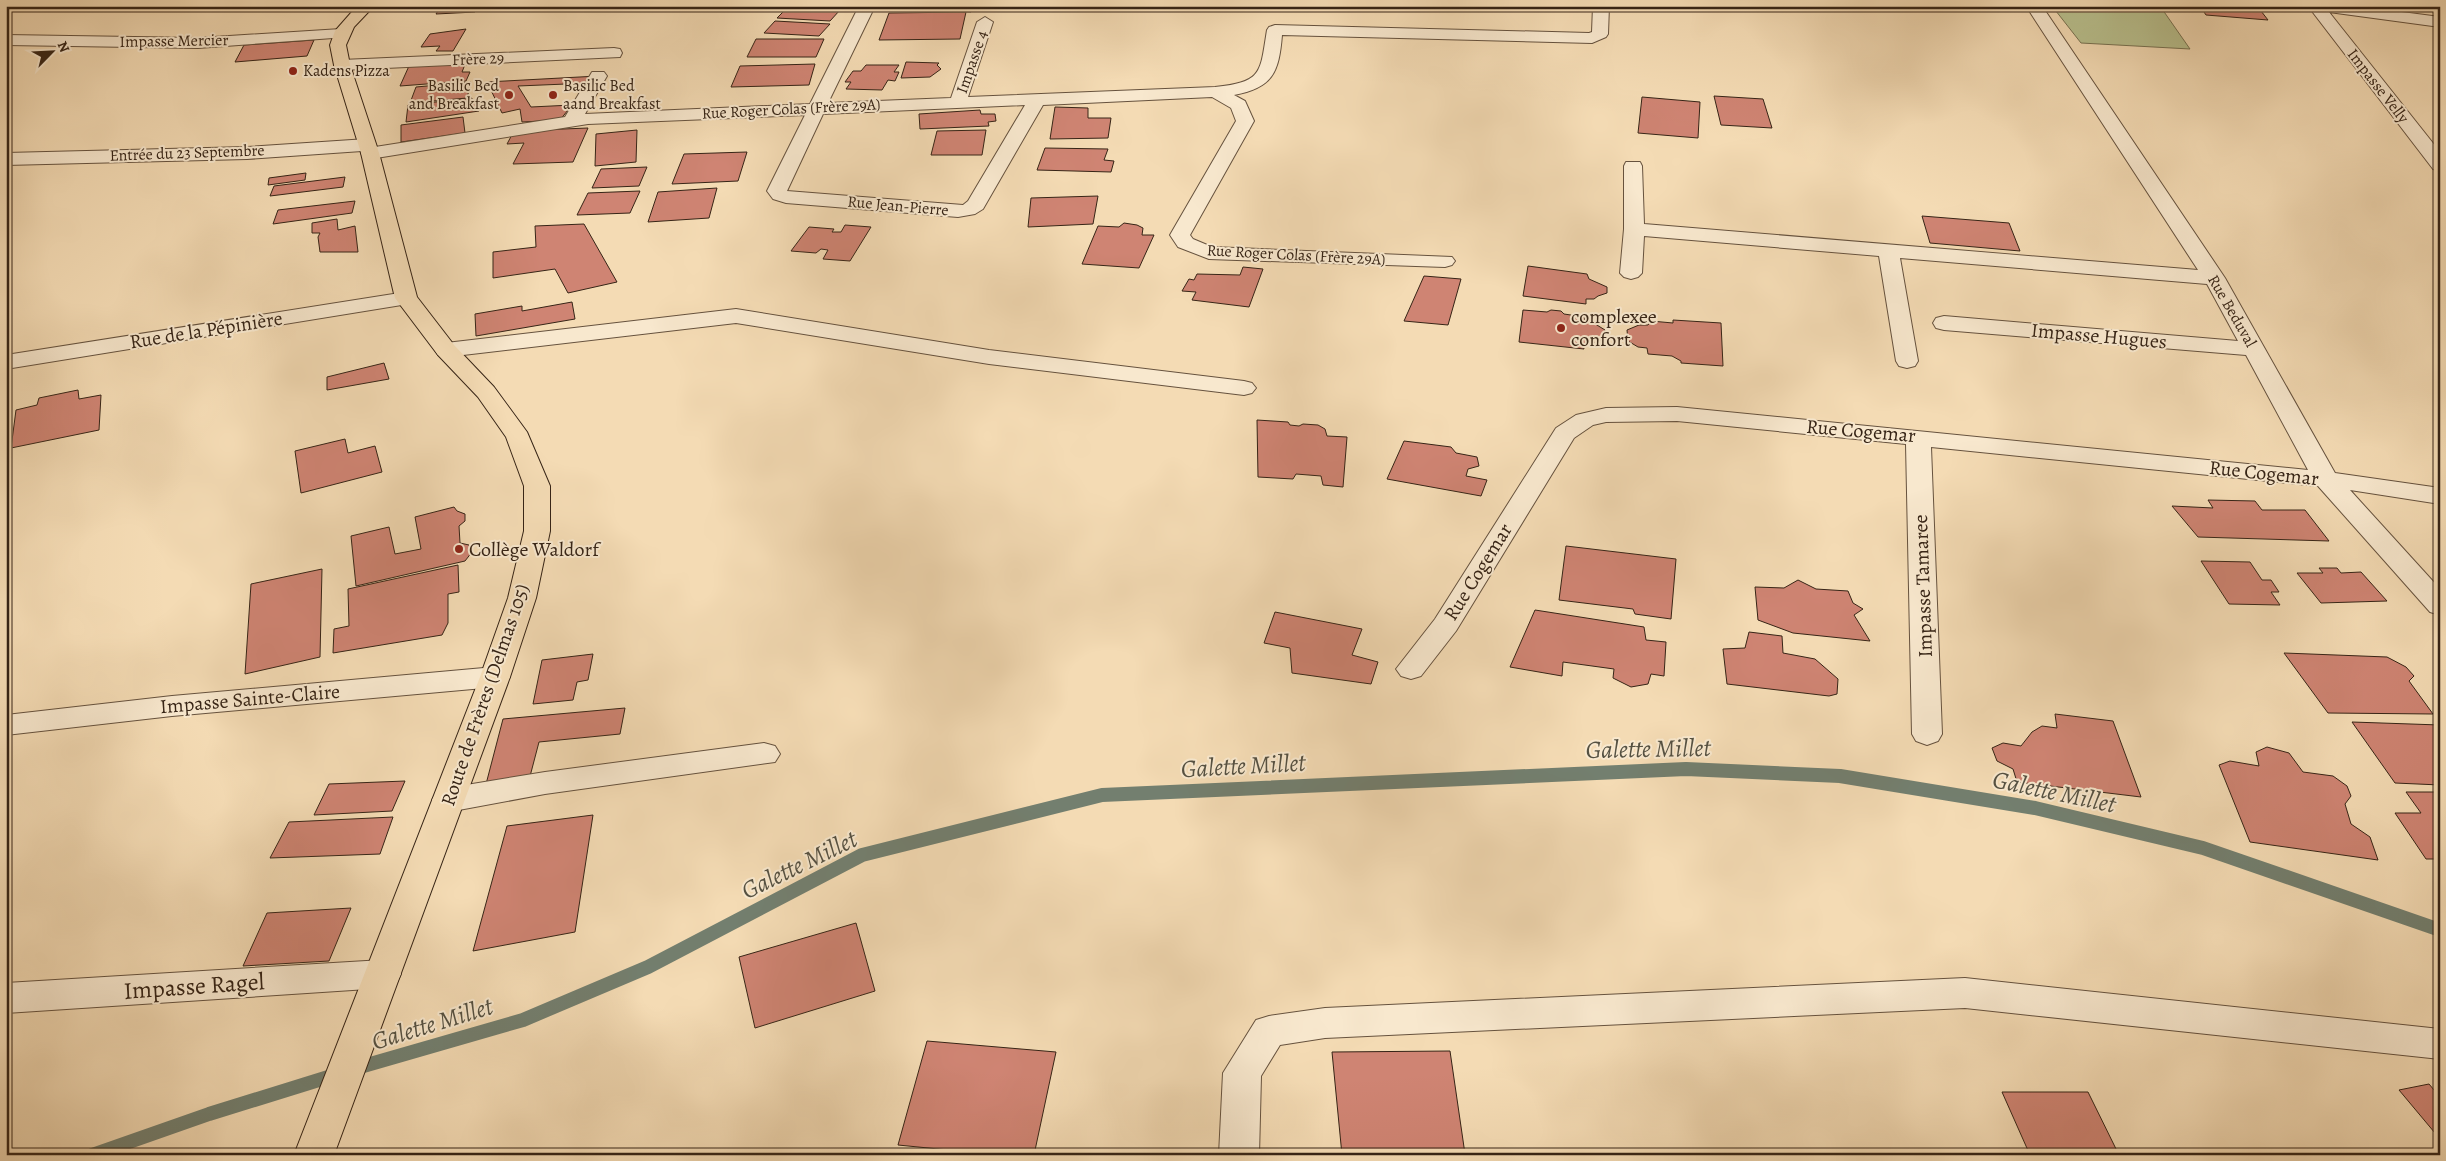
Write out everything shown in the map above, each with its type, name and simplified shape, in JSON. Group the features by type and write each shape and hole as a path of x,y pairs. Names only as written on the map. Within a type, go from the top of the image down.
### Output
{"main road":[{"path":"341,34 357,13 366,6"},
{"name":"Route de Frères (Delmas 105)","path":"314,1155 495,677 522,598 537,531 537,486 518,437 486,392 446,350 406,298 369,149 342,64 338,45 341,34"}],"street":[{"path":"816,108 867,6"},
{"name":"Rue Roger Colas (Frère 29A)","path":"369,149 571,122 816,108 1215,92 1244,89 1260,79 1270,68 1275,30 1592,38 1600,34 1601,6"},
{"name":"Rue Beduval","path":"2034,6 2214,278 2326,479 2440,606"},
{"path":"2317,6 2440,22"},
{"name":"Impasse Velly","path":"2317,6 2440,165"},
{"name":"Impasse 4","path":"958,102 985,22"},
{"name":"Impasse Mercier","path":"6,40 198,43 341,34"},
{"name":"Frère 29","path":"342,64 614,53"},
{"path":"571,122 598,76"},
{"name":"Rue Roger Colas (Frère 29A)","path":"1215,92 1239,105 1244,121 1180,235 1185,243 1209,253 1445,261"},
{"name":"Rue Jean-Pierre","path":"816,108 778,191 780,195 958,211 968,210 976,205 1038,98"},
{"name":"Entrée du 23 Septembre","path":"6,159 369,149"},
{"path":"1631,273 1634,229 1633,166"},
{"path":"1634,229 2214,278"},
{"path":"1889,251 1906,361"},
{"name":"Rue de la Pépinière","path":"6,362 406,298"},
{"path":"446,350 736,316 989,357 1244,388"},
{"name":"Impasse Hugues","path":"1944,323 2254,349"},
{"name":"Rue Cogemar","path":"1412,669 1446,625 1565,433 1585,420 1606,414 1677,414 1918,437 2326,479 2440,496"},
{"name":"Impasse Tamaree","path":"1918,437 1927,734"},
{"name":"Impasse Sainte-Claire","path":"6,725 172,706 495,677"},
{"path":"448,800 545,783 764,754"},
{"name":"Impasse Ragel","path":"6,998 377,990"},
{"path":"1239,1155 1242,1072 1269,1031 1325,1023 1965,993 2440,1044"}],"green space":[{"path":"2052,6 2160,6 2190,49 2081,43"}],"building":[{"path":"441,6 478,6 475,12 436,14"},
{"path":"918,6 974,6 971,12 915,10"},
{"path":"2200,6 2261,11 2268,20 2206,15"},
{"path":"788,7 840,10 830,21 777,18"},
{"path":"966,12 960,39 879,40 889,13"},
{"path":"775,21 830,24 819,36 764,33"},
{"path":"466,29 453,51 436,51 440,46 421,47 430,34"},
{"path":"756,39 824,39 816,57 747,57"},
{"path":"314,40 307,56 235,62 244,45"},
{"path":"466,62 462,72 470,72 466,81 400,86 409,66"},
{"path":"906,62 939,63 937,65 941,69 930,77 901,78"},
{"path":"815,64 809,85 731,87 740,66"},
{"path":"866,65 899,65 894,72 899,72 895,81 888,80 882,90 846,89 851,82 845,82 853,71 861,71"},
{"name":"Basilic Bed and Breakfast","path":"598,76 590,83 518,86 531,107 572,105 560,120 522,122 520,109 502,113 487,82"},
{"path":"471,82 467,98 410,103 416,87"},
{"path":"1714,96 1763,99 1772,128 1721,125"},
{"path":"1642,97 1700,102 1698,138 1638,133"},
{"path":"472,98 471,103 480,102 479,111 406,122 408,105"},
{"path":"1055,107 1088,108 1088,118 1111,118 1108,138 1050,139"},
{"path":"980,110 981,114 995,114 996,121 988,122 989,126 920,129 919,114"},
{"path":"463,117 465,133 401,142 401,125"},
{"path":"588,128 573,162 513,164 524,143 507,144 514,131"},
{"path":"637,130 636,162 595,166 596,134"},
{"path":"986,130 982,155 931,155 937,131"},
{"path":"1045,148 1108,149 1104,160 1114,161 1111,172 1037,170"},
{"path":"747,152 738,181 672,184 684,154"},
{"path":"647,167 639,186 592,188 601,169"},
{"path":"306,173 305,180 268,185 269,178"},
{"path":"345,177 343,187 270,196 274,186"},
{"path":"717,188 709,218 648,222 658,192"},
{"path":"640,191 630,213 577,215 588,193"},
{"path":"1098,196 1093,224 1028,227 1031,198"},
{"path":"355,201 352,213 273,224 278,210"},
{"path":"1922,216 2009,223 2020,251 1930,243"},
{"path":"337,219 338,230 355,226 358,252 320,252 318,237 320,233 312,233 312,223"},
{"path":"1124,223 1143,228 1142,235 1154,235 1139,268 1082,264 1098,226 1119,227"},
{"path":"584,224 617,282 568,293 555,269 493,278 493,252 536,247 535,226"},
{"path":"845,225 871,227 850,261 823,259 828,250 821,249 816,253 791,251 809,227 834,229 832,232 841,232"},
{"path":"1528,266 1587,274 1589,279 1607,287 1607,293 1594,299 1586,299 1586,304 1523,296"},
{"path":"1243,267 1263,269 1249,307 1192,300 1196,292 1182,291 1189,279 1194,280 1197,274 1240,275"},
{"path":"1424,276 1461,279 1448,325 1404,321"},
{"path":"572,302 575,319 476,336 475,314 522,306 522,311"},
{"name":"complexee confort","path":"1523,310 1561,311 1564,314 1584,317 1585,321 1592,322 1605,330 1605,338 1592,344 1583,344 1584,349 1519,342"},
{"path":"1673,320 1721,323 1723,366 1681,363 1681,361 1672,356 1648,354 1647,348 1638,347 1628,341 1627,330 1639,325 1648,325 1651,321 1673,323"},
{"path":"384,363 389,379 327,390 327,377"},
{"path":"78,390 79,399 101,395 99,430 11,448 16,410 37,405 39,398"},
{"path":"1257,420 1288,422 1290,425 1299,426 1303,424 1318,425 1325,429 1327,436 1347,437 1343,487 1323,485 1321,476 1296,474 1293,479 1258,477"},
{"path":"345,439 348,453 375,446 382,472 301,493 295,451"},
{"path":"1404,441 1451,447 1456,453 1477,457 1479,466 1468,469 1466,476 1487,480 1481,496 1387,479"},
{"path":"2208,500 2255,501 2262,510 2305,510 2329,541 2198,537 2172,506 2213,508"},
{"path":"454,507 457,511 465,514 465,521 459,526 460,543 469,545 472,552 465,561 356,586 351,536 389,527 395,554 421,549 415,517"},
{"path":"1566,546 1676,559 1671,619 1635,614 1633,609 1559,600"},
{"path":"2201,561 2250,562 2262,580 2271,580 2279,592 2271,592 2280,605 2229,604"},
{"path":"458,565 459,592 448,594 448,623 442,635 333,653 334,629 349,626 348,589"},
{"path":"2319,568 2337,568 2341,573 2361,572 2387,601 2321,603 2297,573 2323,573"},
{"path":"322,569 320,657 245,674 251,584"},
{"path":"1798,580 1816,589 1848,591 1853,603 1863,609 1854,615 1870,641 1793,633 1758,620 1755,587 1784,588"},
{"path":"1535,610 1644,627 1646,640 1666,642 1664,676 1651,674 1648,684 1631,687 1613,678 1614,669 1563,662 1562,676 1510,667"},
{"path":"1275,612 1362,629 1352,655 1378,662 1371,684 1292,673 1290,648 1264,643"},
{"path":"1749,632 1782,636 1783,653 1815,659 1838,679 1837,694 1829,696 1727,684 1723,649 1745,648"},
{"path":"2284,653 2387,657 2406,667 2414,676 2409,681 2433,714 2328,713"},
{"path":"593,654 588,680 577,682 573,700 533,704 542,660"},
{"path":"625,708 620,734 539,742 528,784 485,788 503,719"},
{"path":"2055,714 2113,721 2141,797 2017,782 2013,769 1997,761 1992,748 2003,743 2021,746 2032,732 2042,726 2057,728"},
{"path":"2352,722 2440,725 2440,785 2395,783"},
{"path":"2267,747 2289,753 2303,772 2333,776 2347,786 2351,796 2345,804 2351,824 2370,837 2378,860 2250,842 2219,765 2230,761 2259,766 2256,752"},
{"path":"405,781 392,811 314,815 329,784"},
{"path":"2406,792 2440,792 2440,859 2426,859 2395,813 2421,813"},
{"path":"593,815 575,932 473,951 507,826"},
{"path":"393,817 380,854 270,858 289,822"},
{"path":"351,908 329,961 243,966 267,913"},
{"path":"856,923 875,991 755,1028 739,957"},
{"path":"927,1041 1056,1052 1034,1155 999,1155 898,1145"},
{"path":"1450,1051 1465,1154 1342,1155 1332,1052"},
{"path":"2429,1084 2440,1097 2440,1139 2399,1090"},
{"path":"2002,1092 2088,1092 2119,1155 2030,1155"}],"waterway":[{"name":"Galette Millet","path":"353,1069 523,1020 648,967 862,855 1102,795 1686,769 1840,776 2035,808 2203,848 2440,930"},
{"name":"Galette Millet","path":"92,1155 209,1114 338,1074"}],"place":[{"name":"Kadens Pizza","path":"293,71"},
{"name":"Basilic Bed and Breakfast","path":"509,95"},
{"name":"Basilic Bed aand Breakfast","path":"553,95"},
{"name":"complexee confort","path":"1561,328"},
{"name":"Collège Waldorf","path":"459,549"}]}
